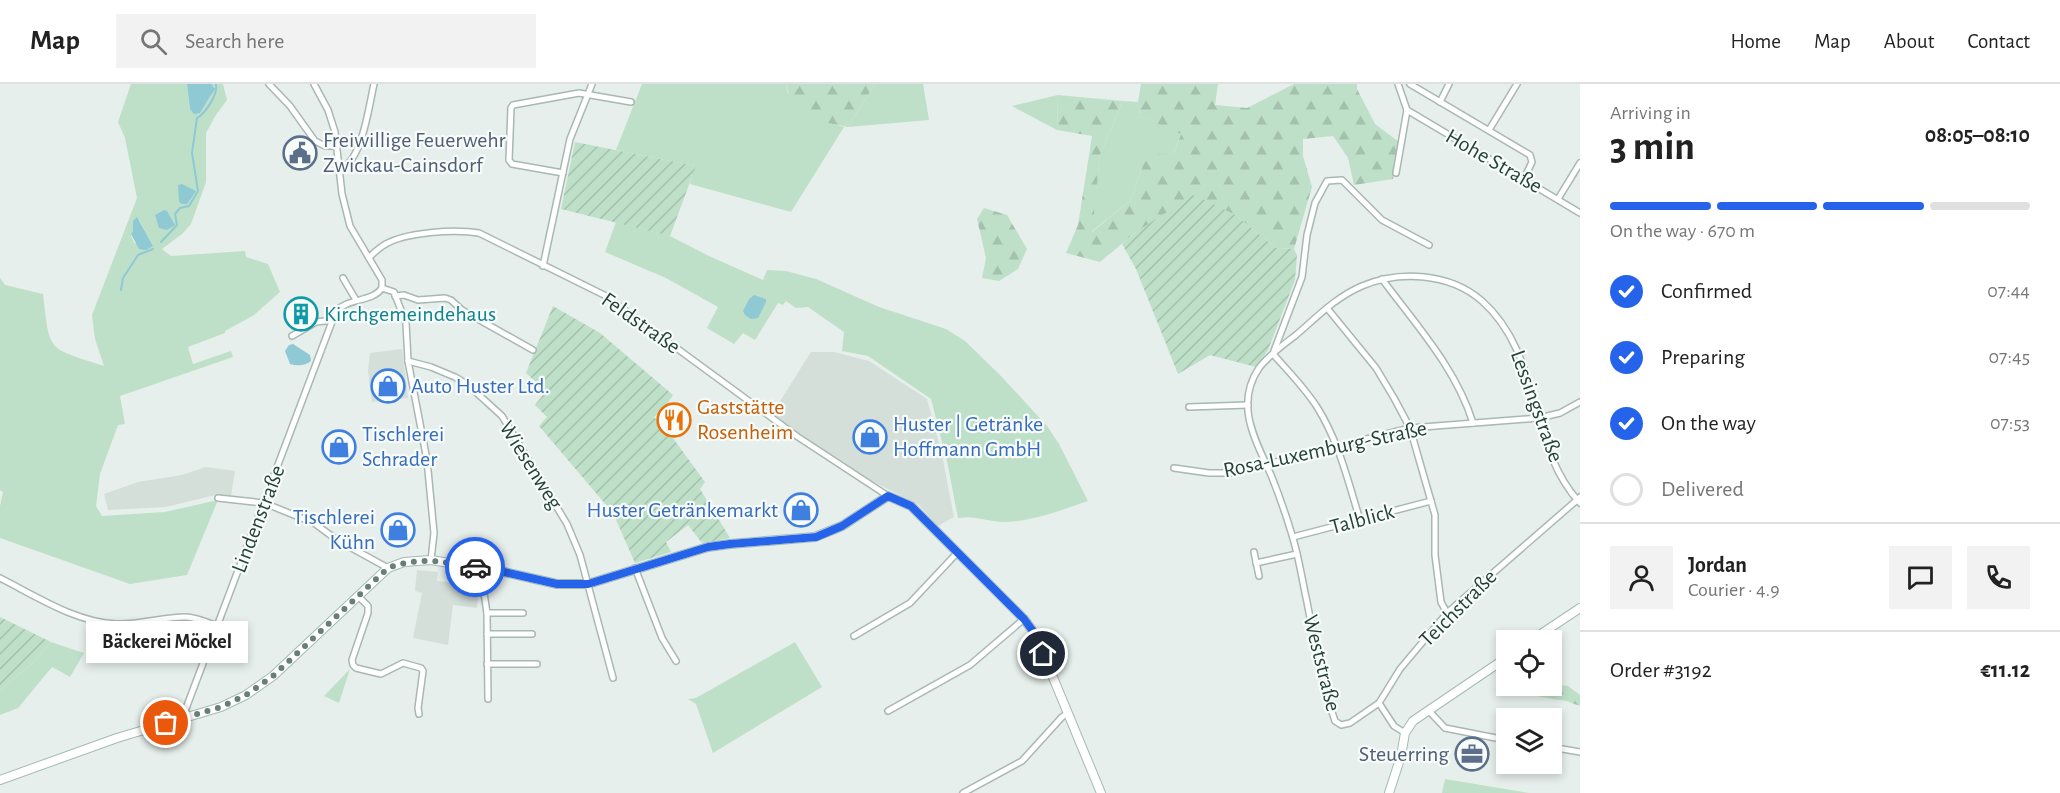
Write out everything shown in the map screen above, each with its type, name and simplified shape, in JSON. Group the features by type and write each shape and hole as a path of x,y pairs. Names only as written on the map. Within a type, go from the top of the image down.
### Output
{"street":[{"path":"269,84 290,106 315,141 325,146 336,146"},
{"path":"314,84 328,110 335,132 345,212 350,226 382,280 382,288 394,292 406,323 408,361 427,459 432,505 434,533 431,560"},
{"path":"339,169 346,167 354,158 374,84"},
{"path":"543,266 570,139 592,84"},
{"path":"1396,173 1407,110 1398,84"},
{"path":"1410,84 1530,155 1532,162 1524,179"},
{"path":"1440,102 1449,84"},
{"path":"1490,130 1517,84"},
{"path":"563,173 512,164 509,160 513,105 579,93 631,102"},
{"name":"Hohe Straße","path":"1407,110 1580,213"},
{"path":"1558,199 1580,163"},
{"path":"1360,520 1338,447 1316,405 1273,354 1302,277 1307,235 1315,203 1327,181 1342,180 1382,220 1429,245"},
{"name":"Feldstraße","path":"369,258 385,244 408,237 466,231 479,233 604,295 798,437 888,496"},
{"name":"Lessingstraße","path":"1273,354 1346,294 1382,279 1424,277 1462,288 1480,300 1500,320 1512,338 1523,364 1551,454 1579,500"},
{"path":"343,278 356,300"},
{"path":"1382,279 1418,324 1448,368 1465,401 1473,423"},
{"name":"Lindenstraße","path":"182,718 339,307 378,293 382,288"},
{"path":"395,296 404,295 418,300 445,298 451,300 462,310 533,350"},
{"path":"1327,308 1376,368 1410,428 1435,514 1435,555 1441,602 1447,613"},
{"name":"Lindenstraße","path":"292,336 316,322 333,320"},
{"name":"Weststraße","path":"1273,354 1258,371 1248,405 1249,421 1293,537 1328,700 1335,721 1341,725 1350,723 1379,703"},
{"name":"Wiesenweg","path":"408,361 455,377 468,385 502,416 567,524 580,555 613,678"},
{"name":"Rosa-Luxemburg-Straße","path":"1174,468 1232,473 1410,428 1539,418 1560,413 1580,402"},
{"path":"1189,407 1248,405"},
{"path":"0,780 117,738 221,707 238,699 273,676 388,568 404,562 431,560 557,584 588,584 708,547 816,537 842,526 888,496 911,506 1024,619 1035,634 1101,793"},
{"path":"218,498 264,503 314,524 337,540 388,568"},
{"name":"Teichstraße","path":"1379,703 1400,669 1447,613 1579,500"},
{"name":"Talblick","path":"1293,537 1431,501"},
{"path":"1254,552 1259,576"},
{"path":"854,636 910,603 957,553"},
{"path":"1256,563 1297,555"},
{"path":"636,568 662,638 676,661"},
{"path":"487,570 484,593 487,613 488,699"},
{"path":"0,578 90,620 114,624 140,624 186,617 217,626"},
{"path":"358,596 368,606 368,613 352,660 353,665 356,668 381,674 403,663 421,668 423,671 419,714"},
{"path":"1547,630 1580,608"},
{"path":"487,613 523,612"},
{"path":"888,711 970,665 1024,619"},
{"path":"487,634 532,634"},
{"path":"487,664 537,664"},
{"path":"1389,793 1401,756 1405,733 1413,721 1496,665"},
{"path":"1379,703 1394,726 1405,733"},
{"path":"1428,710 1445,728 1496,738"},
{"path":"963,793 1022,760 1068,713"},
{"path":"1562,749 1580,752"}],"shaded area":[{"name":"Auto Huster Ltd.","path":"402,349 408,398 372,402 368,370 370,353"},
{"name":"Huster | Getränke Hoffmann GmbH","path":"811,352 834,352 869,361 927,399 942,455 954,517 938,526 919,505 855,472 772,414"},
{"path":"206,467 235,471 231,496 219,494 166,507 108,510 104,494 138,482 182,475"},
{"path":"417,570 438,572 437,581 479,586 477,608 453,605 448,645 413,638 422,593 415,591"}],"green space":[{"path":"131,84 187,84 190,109 200,113 211,96 211,84 223,84 227,100 206,133 206,182 191,224 162,249 171,256 245,251 246,257 268,264 280,292 254,315 225,333 188,347 193,364 231,351 233,357 120,396 125,424 118,425 100,474 96,506 102,516 165,512 218,500 187,575 130,584 0,538 0,506 3,492 0,490 0,278 5,285 43,294 50,338 61,351 104,366 95,339 92,315 137,198 125,138 118,122","holes":["139,220 153,246 134,243 131,235"]},
{"path":"642,84 786,84 787,91 802,114 844,127 791,212 690,184 695,166 616,150"},
{"path":"786,84 875,84 848,127 801,114"},
{"path":"875,84 923,84 929,120 848,127"},
{"path":"1141,84 1218,84 1215,105 1247,108 1294,84 1357,84 1357,89 1375,124 1399,142 1393,179 1354,185 1348,158 1333,136 1303,139 1303,156 1312,187 1294,249 1276,248 1234,214 1136,232 1100,262 1066,253 1078,225 1092,136 1057,130 1058,95 1123,101 1100,155 1092,232 1131,200 1142,167 1150,154 1173,155 1181,134 1140,116 1138,102"},
{"path":"1058,95 1057,130 1012,106"},
{"path":"1123,101 1138,102 1140,116 1181,133 1173,155 1142,167 1131,200 1091,232 1100,155"},
{"path":"575,142 696,166 670,236 561,209"},
{"path":"1193,195 1234,214 1276,248 1294,249 1297,255 1295,280 1268,350 1256,367 1210,355 1178,374 1136,269 1122,244 1136,232"},
{"path":"984,208 1007,215 1027,249 1018,269 999,281 982,278 986,258 977,219"},
{"path":"616,222 670,236 763,280 767,270 786,271 816,279 879,307 946,329 965,341 1047,426 1059,444 1088,501 1026,520 999,522 970,517 958,518 947,461 931,399 868,356 842,351 844,332 808,307 796,308 786,301 783,305 778,303 755,340 743,333 734,344 707,328 718,307 666,278 605,252"},
{"path":"553,306 600,333 673,395 663,410 654,417 670,434 705,482 700,489 730,538 702,543 688,525 666,542 671,552 635,563 613,513 539,426 547,417 535,405 546,391 526,373"},
{"path":"0,617 51,642 33,663 0,690"},
{"path":"51,642 84,653 70,677 52,667 18,708 0,715 0,690 33,663"},
{"path":"795,642 822,687 713,753 696,704 688,699 696,698"},
{"path":"350,669 339,703 324,696"},
{"path":"1562,685 1568,686 1580,695 1580,706 1566,701 1536,696 1562,696"},
{"path":"1445,779 1529,793 1442,793"}],"water":[{"path":"187,84 211,84 215,89 200,113 194,114 190,109"},
{"path":"182,184 196,191 187,204 179,202 178,185"},
{"path":"164,210 167,211 175,225 167,230 159,228 155,215"},
{"path":"137,217 153,246 146,250 139,249 131,234 133,221"},
{"path":"754,295 766,299 766,302 758,318 751,319 743,311 749,299"},
{"path":"293,344 310,355 311,361 301,365 290,364 285,351 289,345"}],"waterway":[{"path":"161,242 177,225 175,214 180,208 189,206 198,191 192,153 197,118 211,103 216,84"},
{"path":"121,290 123,278 138,255 153,249"}],"way so far":[{"path":"166,723 221,707 246,695 273,676 388,568 404,562 431,560 475,567"}],"place":[{"name":"Freiwillige Feuerwehr Zwickau-Cainsdorf","path":"300,153"},
{"name":"Kirchgemeindehaus","path":"301,314"},
{"name":"Auto Huster Ltd.","path":"388,386"},
{"name":"Gaststätte Rosenheim","path":"674,420"},
{"name":"Huster | Getränke Hoffmann GmbH","path":"870,437"},
{"name":"Tischlerei Schrader","path":"339,447"},
{"name":"Huster Getränkemarkt","path":"801,510"},
{"name":"Tischlerei Kühn","path":"398,530"},
{"name":"Bäckerei Möckel","path":"166,723"},
{"name":"Steuerring","path":"1472,754"}],"route":[{"path":"475,567 557,584 588,584 708,547 816,537 842,526 888,496 911,506 1024,619 1035,634 1043,654"}]}
